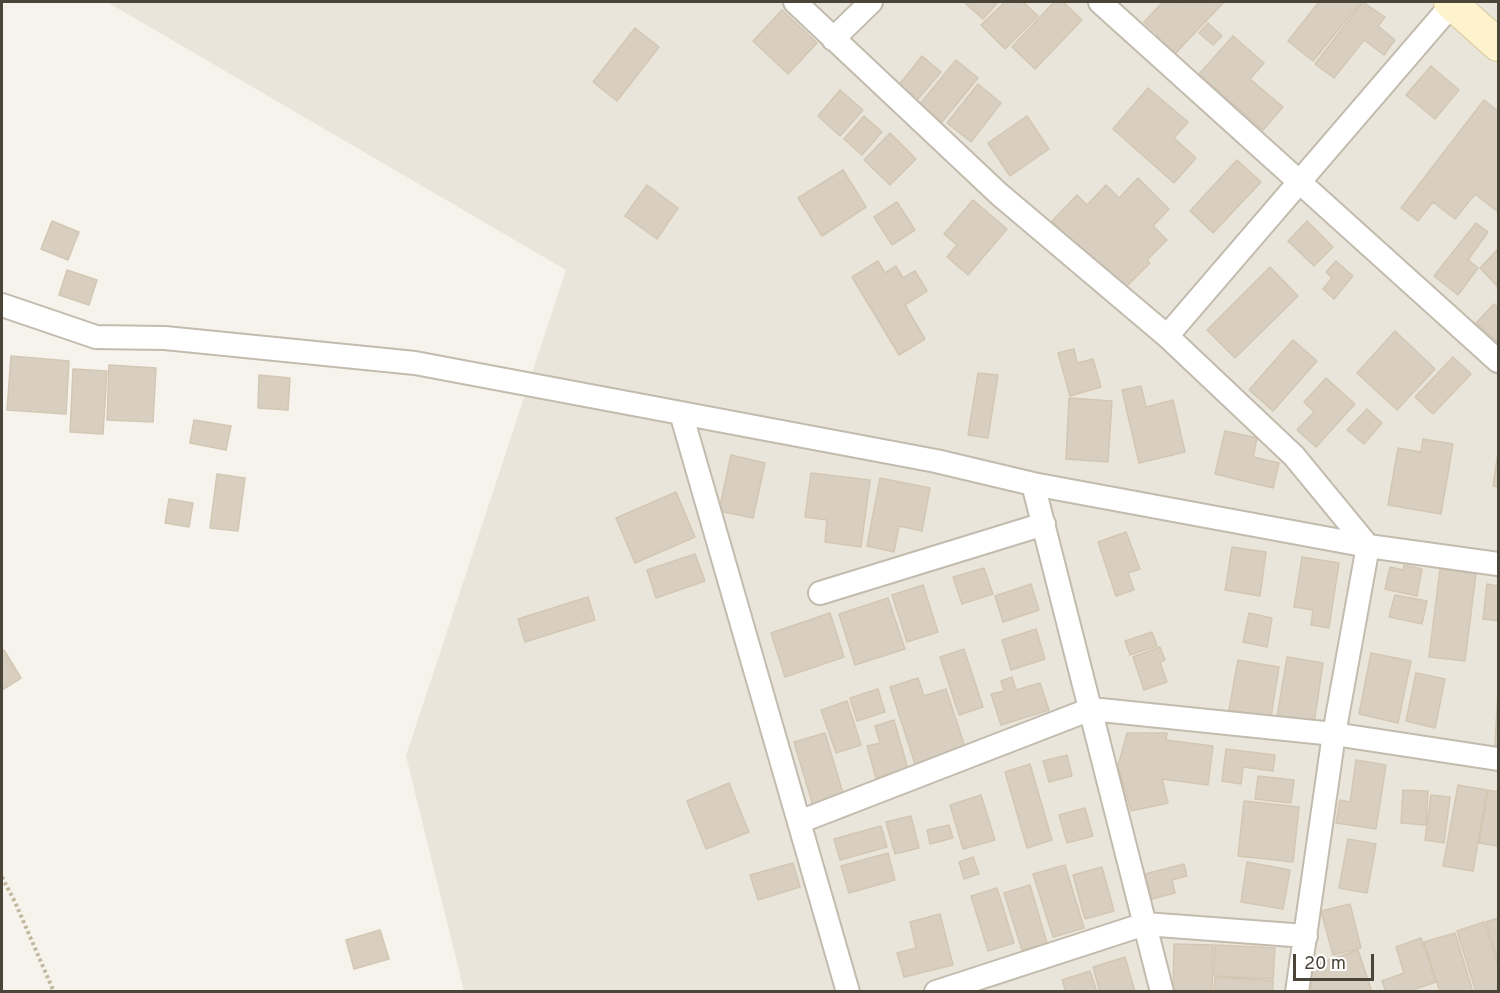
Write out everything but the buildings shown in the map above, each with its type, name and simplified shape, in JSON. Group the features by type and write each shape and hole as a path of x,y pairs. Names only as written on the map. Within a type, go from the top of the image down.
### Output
{"main road":[{"path":"1452,2 1498,45"}],"street":[{"path":"795,2 999,194 1167,336 1293,456 1368,546"},
{"path":"833,39 871,2"},
{"path":"1100,2 1498,361"},
{"path":"1167,336 1452,2"},
{"path":"2,305 96,337 165,338 414,363 936,461 1034,484 1368,546 1498,564"},
{"path":"681,413 848,992"},
{"path":"1034,484 1162,992"},
{"path":"820,593 1044,524"},
{"path":"1297,992 1334,734 1368,546"},
{"path":"799,822 1091,709 1334,734 1498,759"},
{"path":"936,992 1144,924 1306,936"}],"path":[{"path":"2,877 54,992"}],"shaded area":[{"path":"107,2 1498,2 1498,991 464,991 406,756 566,270"}]}
